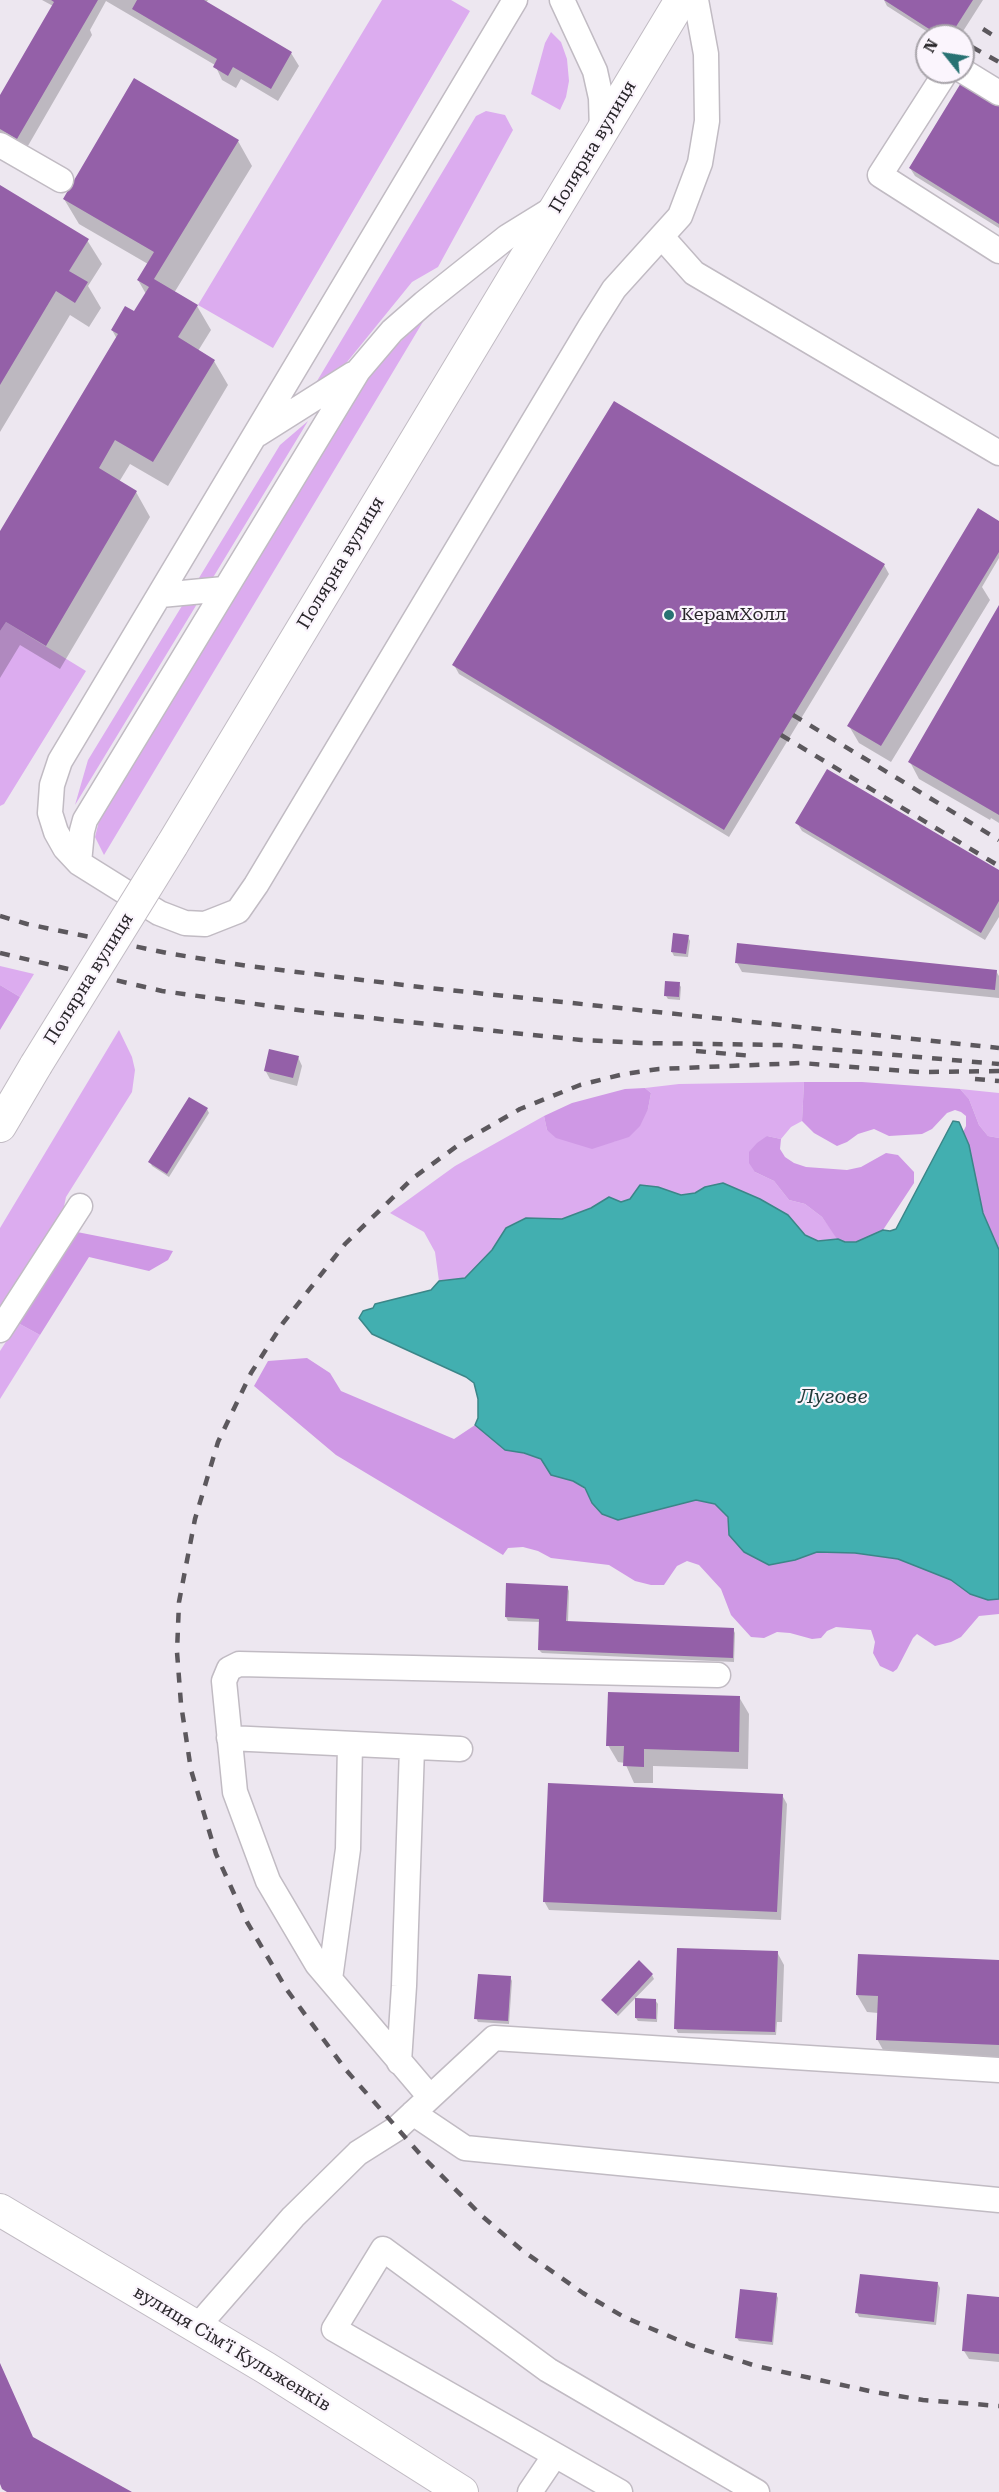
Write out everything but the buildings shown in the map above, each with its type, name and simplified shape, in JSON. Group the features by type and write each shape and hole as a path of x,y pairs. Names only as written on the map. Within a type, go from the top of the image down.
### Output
{"main road":[{"name":"Полярна вулиця","path":"0,1126 681,0"},
{"name":"вулиця Сімʼї Кульженків","path":"0,2210 196,2328 266,2367 462,2492"}],"street":[{"path":"515,0 60,761 52,785 50,813 56,832 65,848 79,863 159,913 186,922 205,924 238,911 256,885 614,289 680,216 700,164 707,120 706,54 696,0"},
{"path":"562,0 595,71 601,98 602,131"},
{"path":"975,78 999,93"},
{"path":"938,84 879,175 999,251"},
{"path":"0,144 61,180"},
{"path":"79,863 85,819 358,371 392,331 430,298 507,237 556,207"},
{"path":"662,237 694,273 997,448"},
{"path":"254,437 358,371"},
{"path":"161,595 224,590"},
{"path":"0,1330 80,1206"},
{"path":"430,2097 317,1964 268,1881 235,1792 224,1682 229,1669 239,1664 718,1675"},
{"path":"229,1738 460,1749"},
{"path":"330,1979 348,1849 350,1744"},
{"path":"399,2061 404,1986 412,1748"},
{"path":"196,2328 293,2217 358,2153 396,2129 494,2038 999,2070"},
{"path":"413,2114 465,2148 999,2200"},
{"path":"620,2492 334,2329 382,2249 548,2370 757,2492"},
{"path":"530,2492 555,2455"}],"shaded area":[{"path":"382,0 451,0 470,11 273,348 198,305"},
{"path":"551,32 561,42 567,59 569,81 566,97 560,110 531,94 545,43"},
{"path":"486,111 505,115 513,130 438,267 412,282 330,383 311,391 476,116"},
{"path":"424,320 104,855 95,837 100,817 365,379 390,351"},
{"path":"308,421 75,805 88,760 280,445"},
{"path":"6,622 86,671 4,804 0,806 0,631"},
{"path":"0,966 34,974 20,997 0,985"},
{"path":"0,985 20,997 0,1030"},
{"path":"119,1030 132,1057 135,1070 132,1092 66,1197 62,1216 0,1321 0,1228"},
{"path":"804,1082 802,1121 791,1127 781,1139 767,1136 755,1172 774,1181 789,1200 805,1204 822,1217 838,1239 818,1241 805,1235 788,1215 760,1199 705,1187 695,1193 681,1195 658,1187 637,1192 630,1199 621,1202 609,1198 562,1219 525,1218 506,1228 493,1250 465,1278 439,1281 435,1252 424,1232 390,1213 455,1166 544,1116 547,1130 592,1148 616,1141 648,1109 651,1093 645,1088 679,1084"},
{"path":"804,1082 862,1082 960,1089 969,1099 979,1125 988,1136 999,1138 999,1250 983,1213 969,1146 963,1132 966,1126 966,1116 955,1110 947,1113 932,1129 922,1134 889,1136 874,1129 858,1134 837,1146 814,1133 802,1121"},
{"path":"645,1088 651,1093 648,1109 640,1126 629,1137 592,1149 556,1138 547,1130 544,1116 572,1103 625,1089"},
{"path":"960,1089 999,1093 999,1138 988,1136 979,1125 969,1099"},
{"path":"767,1136 781,1139 780,1149 785,1157 806,1167 847,1170 861,1167 886,1153 898,1155 914,1172 914,1183 883,1230 856,1242 845,1242 837,1239 822,1217 805,1204 789,1200 774,1181 755,1172 749,1163 749,1152"},
{"path":"77,1232 173,1251 168,1260 149,1271 89,1257 40,1335 18,1323"},
{"path":"18,1323 40,1335 0,1399 0,1351"},
{"path":"307,1358 330,1373 341,1391 454,1439 475,1425 505,1450 541,1459 551,1475 573,1481 585,1489 592,1503 602,1514 618,1520 696,1500 715,1504 728,1517 729,1535 769,1565 795,1560 817,1552 855,1553 898,1559 951,1580 970,1594 988,1600 999,1599 999,1614 979,1616 961,1637 935,1646 917,1634 893,1672 880,1666 873,1653 875,1642 871,1630 836,1627 827,1631 821,1638 812,1639 777,1632 764,1638 751,1637 731,1615 721,1589 699,1565 687,1561 677,1566 664,1585 651,1585 635,1581 609,1565 551,1558 523,1547 508,1548 503,1555 336,1455 254,1386 268,1361"}],"water":[{"name":"Лугове","path":"953,1121 959,1122 969,1145 983,1213 999,1250 999,1599 988,1600 970,1594 951,1580 898,1559 855,1553 817,1552 795,1560 769,1565 744,1552 729,1535 728,1517 715,1504 696,1500 618,1520 602,1514 592,1503 585,1488 573,1481 551,1475 541,1459 505,1450 475,1425 478,1418 478,1399 474,1383 466,1377 372,1334 359,1318 363,1311 373,1308 375,1304 431,1290 439,1281 465,1278 492,1250 506,1228 526,1218 562,1219 591,1208 609,1197 621,1202 630,1199 640,1185 658,1187 681,1195 695,1193 705,1187 723,1183 760,1199 788,1215 805,1235 818,1241 838,1239 845,1242 856,1242 883,1230 890,1231 896,1229"}],"railway":[{"path":"983,29 999,39"},
{"path":"975,49 999,62"},
{"path":"793,715 999,840"},
{"path":"781,735 999,866"},
{"path":"0,916 27,924 172,954 248,966 420,987 999,1048"},
{"path":"0,953 162,991 313,1012 581,1040 781,1045 999,1064"},
{"path":"696,1051 753,1056"},
{"path":"999,1071 920,1072 801,1063 659,1069 624,1074 580,1085 520,1109 464,1141 413,1178 345,1244 283,1323 251,1373 218,1442 195,1519 179,1602 177,1652 181,1704 191,1770 216,1854 247,1922 287,1990 346,2070 420,2154 482,2216 523,2251 583,2293 624,2317 690,2345 756,2366 874,2392 923,2400 999,2406"},
{"path":"975,1079 999,1081"}],"place":[{"name":"КерамХолл","path":"669,615"}]}
